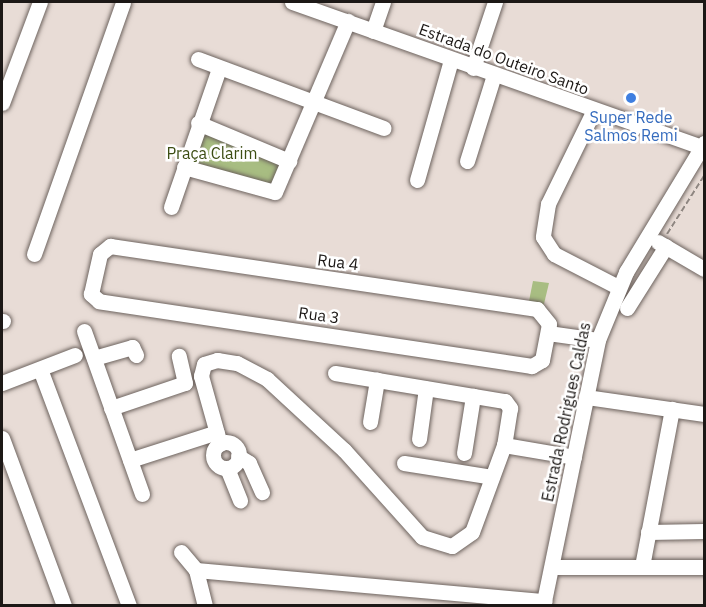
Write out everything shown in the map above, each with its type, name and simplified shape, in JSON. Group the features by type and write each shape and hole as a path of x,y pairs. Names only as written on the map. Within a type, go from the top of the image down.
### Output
{"street":[{"path":"2,103 40,2"},
{"path":"34,254 123,2"},
{"name":"Estrada do Outeiro Santo","path":"292,2 473,68 704,146"},
{"path":"374,30 383,2"},
{"path":"473,68 495,2"},
{"path":"184,167 272,193 289,161 348,21"},
{"path":"198,59 384,128"},
{"path":"417,180 451,60"},
{"path":"171,207 198,123 219,68"},
{"path":"467,161 494,75"},
{"path":"594,110 548,204 543,237 554,254 618,288"},
{"path":"198,123 289,161"},
{"name":"Estrada Rodrigues Caldas","path":"544,603 598,340 618,288 647,235 704,146"},
{"path":"647,235 705,269"},
{"path":"627,308 666,246"},
{"name":"Rua 4","path":"91,294 102,250 114,247 481,298 537,309 549,328"},
{"name":"Rua 3","path":"91,294 99,301 532,366 542,360 549,328"},
{"path":"549,328 598,340"},
{"path":"84,331 142,494"},
{"path":"94,358 132,347 136,355"},
{"path":"2,383 75,355"},
{"path":"111,408 185,383 179,356"},
{"path":"240,500 227,468 213,459 218,438 201,369 217,360 252,369 299,405 407,522 438,545 466,540 504,445 509,404 335,373"},
{"path":"40,369 129,606"},
{"path":"370,422 377,380"},
{"path":"419,439 426,388"},
{"path":"464,453 473,396"},
{"path":"586,397 705,414"},
{"path":"643,561 672,409"},
{"path":"2,438 64,606"},
{"path":"130,460 218,438 233,445 238,456 252,467 261,492"},
{"path":"504,445 574,458"},
{"path":"227,468 238,456"},
{"path":"404,463 492,477"},
{"path":"648,532 705,531"},
{"path":"181,552 196,570 205,606"},
{"path":"552,567 705,567"},
{"path":"196,570 544,603"}],"green space":[{"name":"Praça Clarim","path":"198,123 289,161 278,189 184,167"},
{"path":"533,281 549,283 543,308 528,306"}],"place":[{"name":"Super Rede Salmos Remi","path":"631,98"}]}
